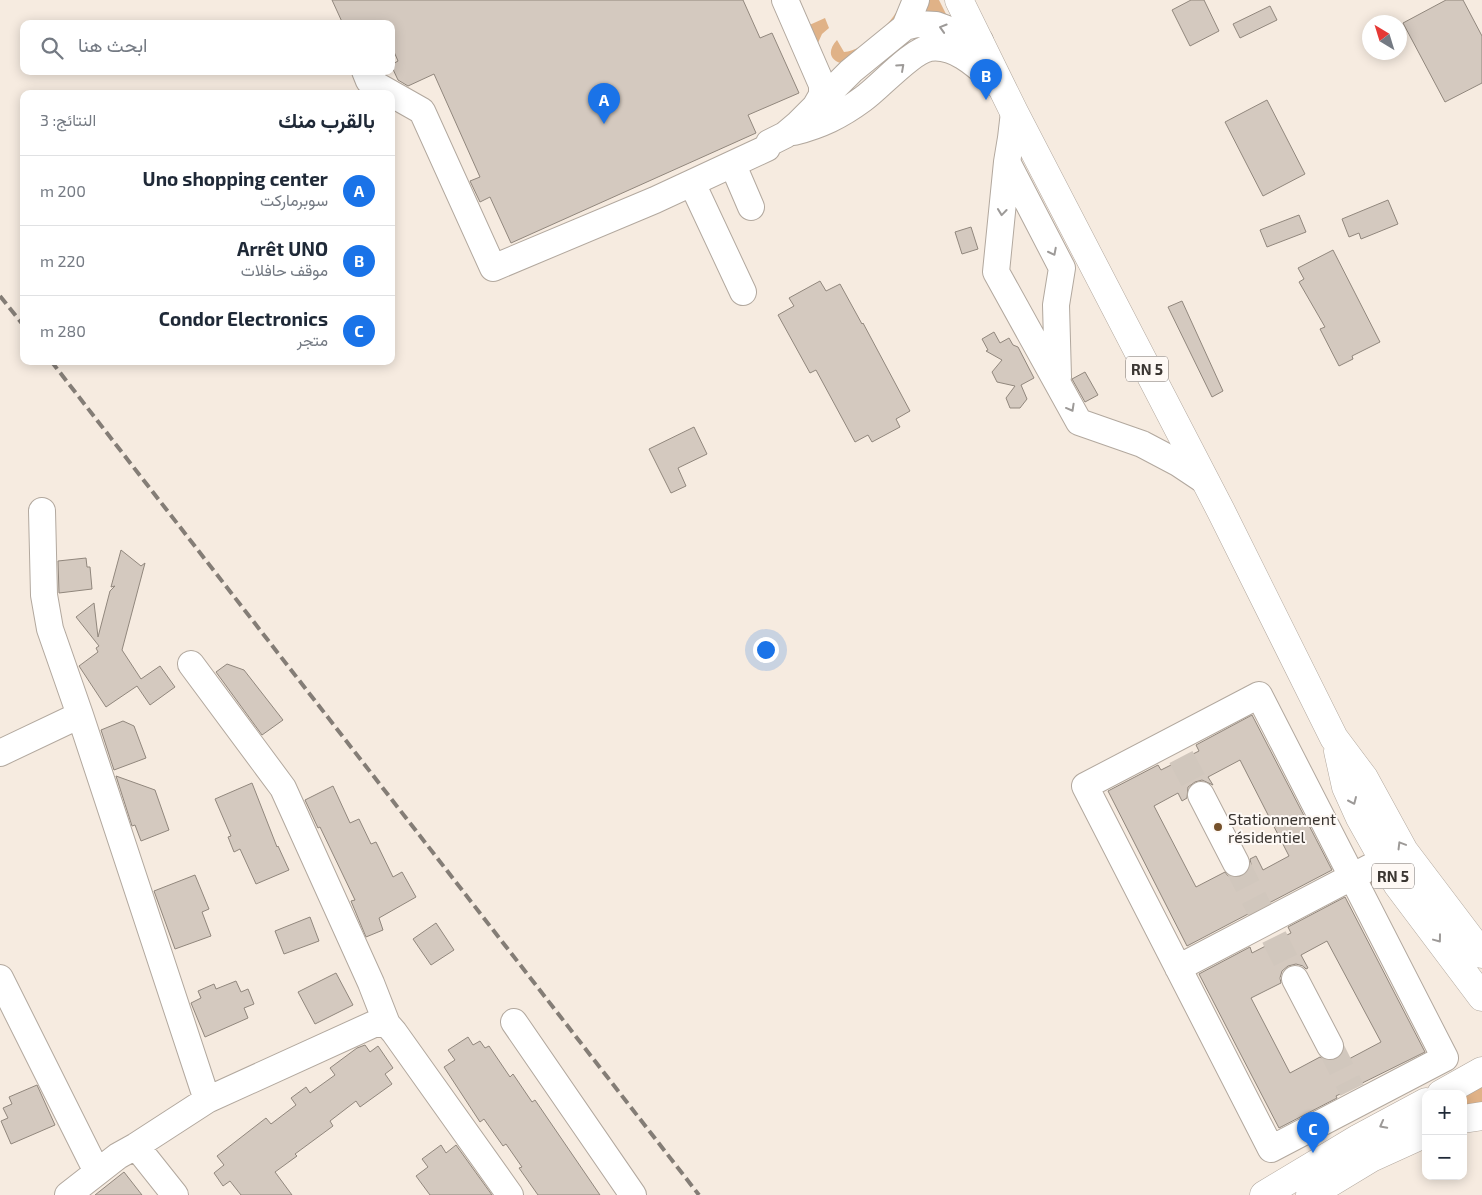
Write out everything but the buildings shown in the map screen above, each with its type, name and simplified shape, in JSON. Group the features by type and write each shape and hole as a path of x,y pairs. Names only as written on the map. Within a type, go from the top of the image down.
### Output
{"main road":[{"name":"RN 5","path":"959,0 1048,179 1205,481 1334,738 1364,778 1404,851 1482,954"},
{"name":"RN 5","path":"1334,738 1346,787 1360,818 1413,906 1482,997"},
{"path":"1264,1195 1359,1138 1422,1104"},
{"path":"1467,1118 1482,1116"},
{"path":"1310,1195 1372,1158 1422,1135"}],"street":[{"path":"785,0 822,85 821,116"},
{"path":"905,27 916,0"},
{"path":"821,116 833,90 851,71 905,27 917,24 936,25 980,41"},
{"path":"395,95 422,111 493,268 692,183 767,148 769,144 821,116 864,99 915,55 930,48 950,51 963,56 1002,88"},
{"path":"812,61 820,69 830,74 840,75 851,71"},
{"path":"367,75 370,81 386,90"},
{"path":"1014,112 996,272 1079,422 1142,444 1205,481"},
{"path":"1007,162 1019,161 1028,163 1036,167 1048,179"},
{"path":"1007,162 1062,268 1056,305 1058,385"},
{"path":"733,165 751,207"},
{"path":"692,183 743,292"},
{"path":"1142,444 1154,441 1161,433 1165,422 1163,399"},
{"path":"42,511 44,595 50,629 207,1100"},
{"path":"191,664 283,788 371,983 386,1024 394,1032 510,1195"},
{"path":"1259,695 1352,877 1457,1073 1356,1096 1271,1149 1084,786 1177,748 1259,695"},
{"path":"0,753 80,715"},
{"path":"1201,795 1236,863"},
{"path":"1178,968 1267,924 1384,860"},
{"path":"0,978 97,1172"},
{"path":"1295,978 1330,1046"},
{"path":"514,1022 634,1195"},
{"path":"68,1195 118,1156 207,1100 374,1024 386,1024"},
{"path":"136,1146 175,1195"}],"shaded area":[{"path":"902,0 906,0 896,21 844,64 835,61 831,52 837,40 844,52 861,46 887,25 899,8"},
{"path":"925,0 939,0 950,22 920,15"},
{"path":"825,18 829,28 822,34 817,45 805,27"},
{"path":"1482,1084 1482,1105 1467,1107 1467,1093"}],"tunnel":[{"path":"1181,757 1201,795"},
{"path":"1236,863 1261,912"},
{"path":"1274,937 1295,979"},
{"path":"1330,1046 1352,1090"}],"railway":[{"path":"0,296 20,321"},
{"path":"54,365 699,1195"}],"place":[{"name":"Arrêt UNO","path":"986,100"},
{"name":"Uno shopping center","path":"604,124"},
{"name":"Stationnement résidentiel","path":"1218,827"},
{"name":"Condor Electronics","path":"1313,1153"}]}
